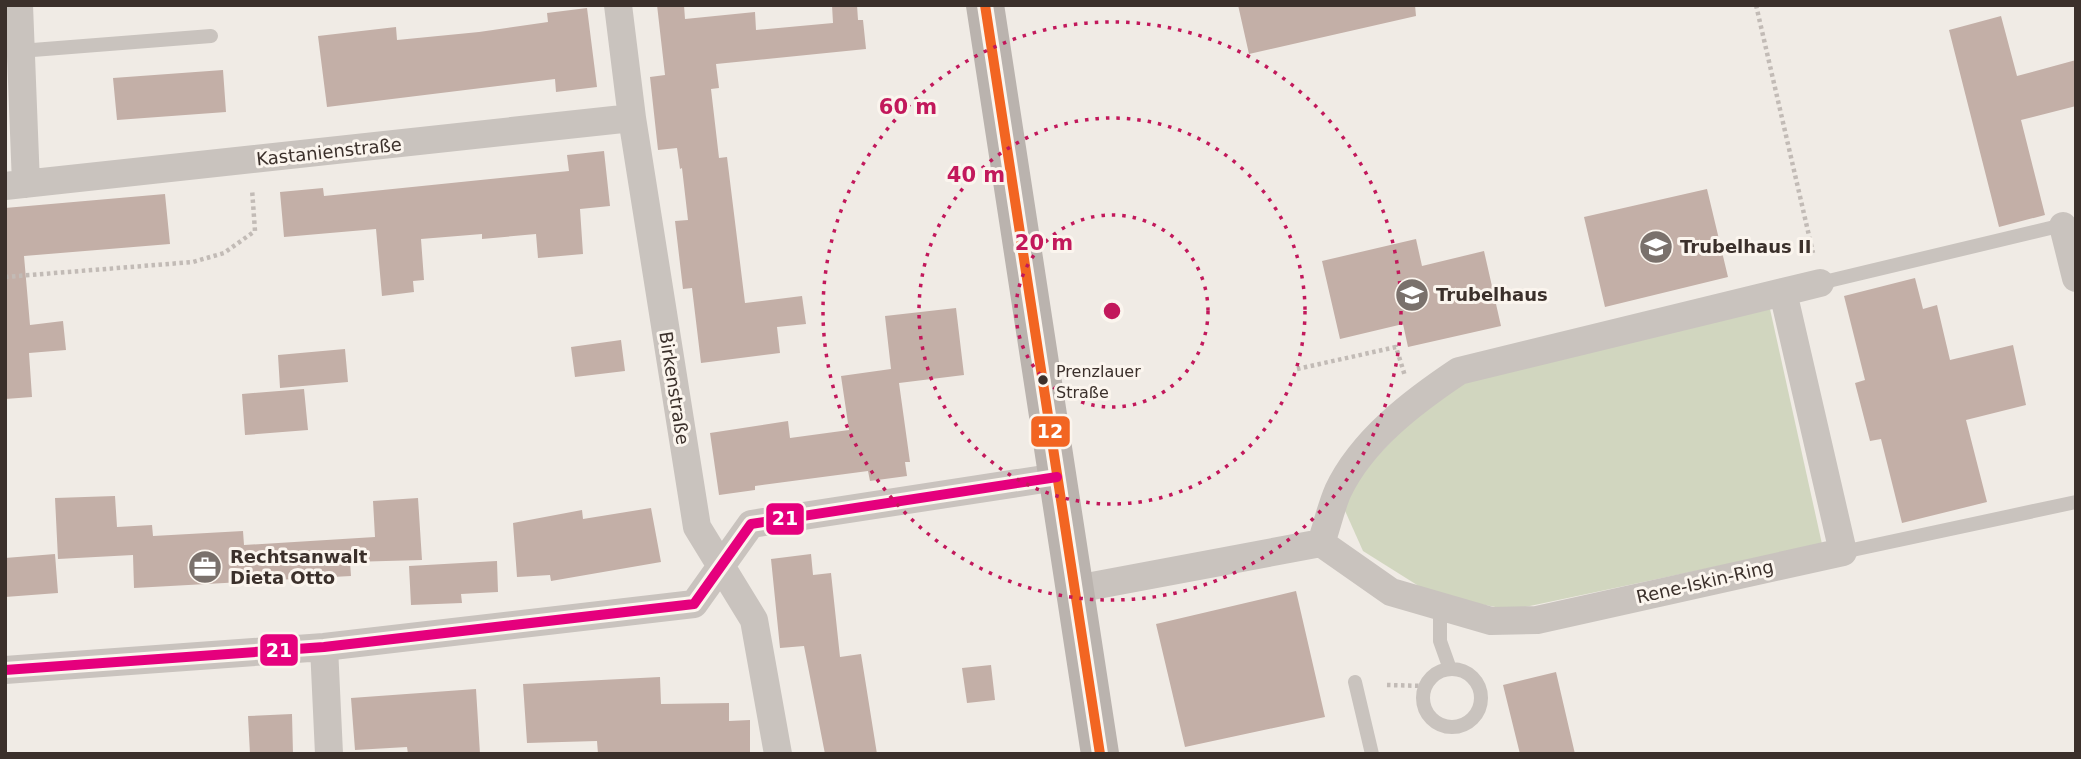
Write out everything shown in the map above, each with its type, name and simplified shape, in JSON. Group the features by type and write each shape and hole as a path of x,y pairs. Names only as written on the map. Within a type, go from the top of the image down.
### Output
{"main road":[{"path":"985,5 1100,754"}],"street":[{"path":"16,185 19,5"},
{"name":"Birkenstraße","path":"618,5 632,118 697,527 754,620 778,754"},
{"name":"Kastanienstraße","path":"16,185 632,118"},
{"path":"2069,224 2076,278"},
{"path":"1076,589 1321,543 1339,490 1374,439 1416,402 1459,371 1820,283"},
{"path":"1783,292 1843,552"},
{"path":"5,670 324,646 694,604 751,524 1057,477"},
{"name":"Rene-Iskin-Ring","path":"1321,543 1391,592 1491,621 1537,620 1843,552"},
{"path":"324,646 329,754"}],"lane":[{"path":"20,51 211,36"},
{"path":"1820,283 2069,224"},
{"path":"1843,552 2076,502"},
{"path":"1440,607 1440,641 1450,669"},
{"path":"1450,669 1469,674 1480,690 1479,709 1467,724 1448,727 1432,719 1423,702 1426,686 1433,677 1450,669"},
{"path":"1355,682 1372,754"}],"path":[{"path":"1756,5 1820,283"},
{"path":"5,277 193,262 224,253 255,231 249,161"},
{"path":"1297,369 1396,346 1416,402"},
{"path":"1387,685 1426,686"}],"green space":[{"path":"1770,309 1822,544 1511,610 1433,595 1363,551 1342,504 1365,469 1402,430 1463,380"}],"building":[{"path":"657,5 684,5 685,19 755,12 756,30 833,23 832,5 857,5 858,20 863,20 866,49 716,64 719,88 711,89 719,158 727,157 745,303 802,296 806,324 777,327 780,353 701,363 692,288 683,289 675,221 688,220 682,168 680,169 677,148 658,150 650,77 665,75"},
{"path":"1238,5 1415,5 1416,16 1249,54"},
{"path":"587,8 597,87 556,92 555,79 327,107 318,36 396,27 397,40 479,32 548,22 547,13"},
{"path":"2001,16 2017,76 2076,60 2076,106 2021,120 2045,215 1999,227 1949,30"},
{"path":"223,70 226,112 117,120 113,78"},
{"path":"604,151 610,206 580,209 583,254 538,258 536,234 482,239 482,234 421,239 424,280 413,281 414,292 382,296 376,229 284,237 280,192 323,188 324,196 569,171 567,155"},
{"name":"Trubelhaus II","path":"1707,189 1728,277 1605,307 1584,217"},
{"path":"165,194 170,244 24,256 30,325 63,321 66,350 29,353 32,397 5,399 5,208"},
{"name":"Trubelhaus","path":"1416,239 1422,266 1484,251 1501,326 1408,347 1403,324 1340,339 1322,261"},
{"path":"1915,278 1923,309 1937,305 1950,360 2013,345 2026,405 1966,420 1987,502 1902,523 1881,439 1870,441 1855,383 1865,380 1844,296"},
{"path":"956,308 964,375 899,383 910,462 905,462 907,476 870,481 868,471 755,486 755,490 719,495 710,433 788,421 790,438 849,430 841,376 891,369 885,316"},
{"path":"621,340 625,371 575,377 571,347"},
{"path":"345,349 348,382 280,388 278,355"},
{"path":"304,389 308,430 245,435 242,394"},
{"path":"115,496 117,527 152,525 153,536 243,531 244,545 375,537 373,501 418,498 422,560 350,562 351,576 134,588 133,555 58,559 55,498"},
{"path":"651,508 661,562 551,581 550,575 517,577 513,523 582,510 583,519"},
{"path":"55,554 58,593 5,597 5,558"},
{"path":"811,554 813,575 831,573 840,657 861,654 877,754 825,754 804,646 780,648 771,559"},
{"path":"497,561 498,592 461,594 462,603 411,605 409,566"},
{"path":"1296,591 1325,717 1185,747 1156,624"},
{"path":"991,665 995,700 967,703 962,668"},
{"path":"1556,672 1575,754 1520,754 1503,685"},
{"path":"660,677 661,704 729,703 729,721 750,720 750,754 598,754 597,741 527,743 523,684"},
{"path":"476,689 480,754 408,754 407,747 355,750 351,698"},
{"path":"292,714 293,754 250,754 248,716"}],"transit line":[{"name":"12","path":"985,5 1100,754"},
{"name":"21","path":"5,670 324,647 694,604 751,524 1057,477"}],"place":[{"name":"Trubelhaus II","path":"1656,247"},
{"name":"Trubelhaus","path":"1412,295"},
{"name":"Prenzlauer Straße","path":"1043,380"},
{"name":"Rechtsanwalt Dieta Otto","path":"205,567"}]}
